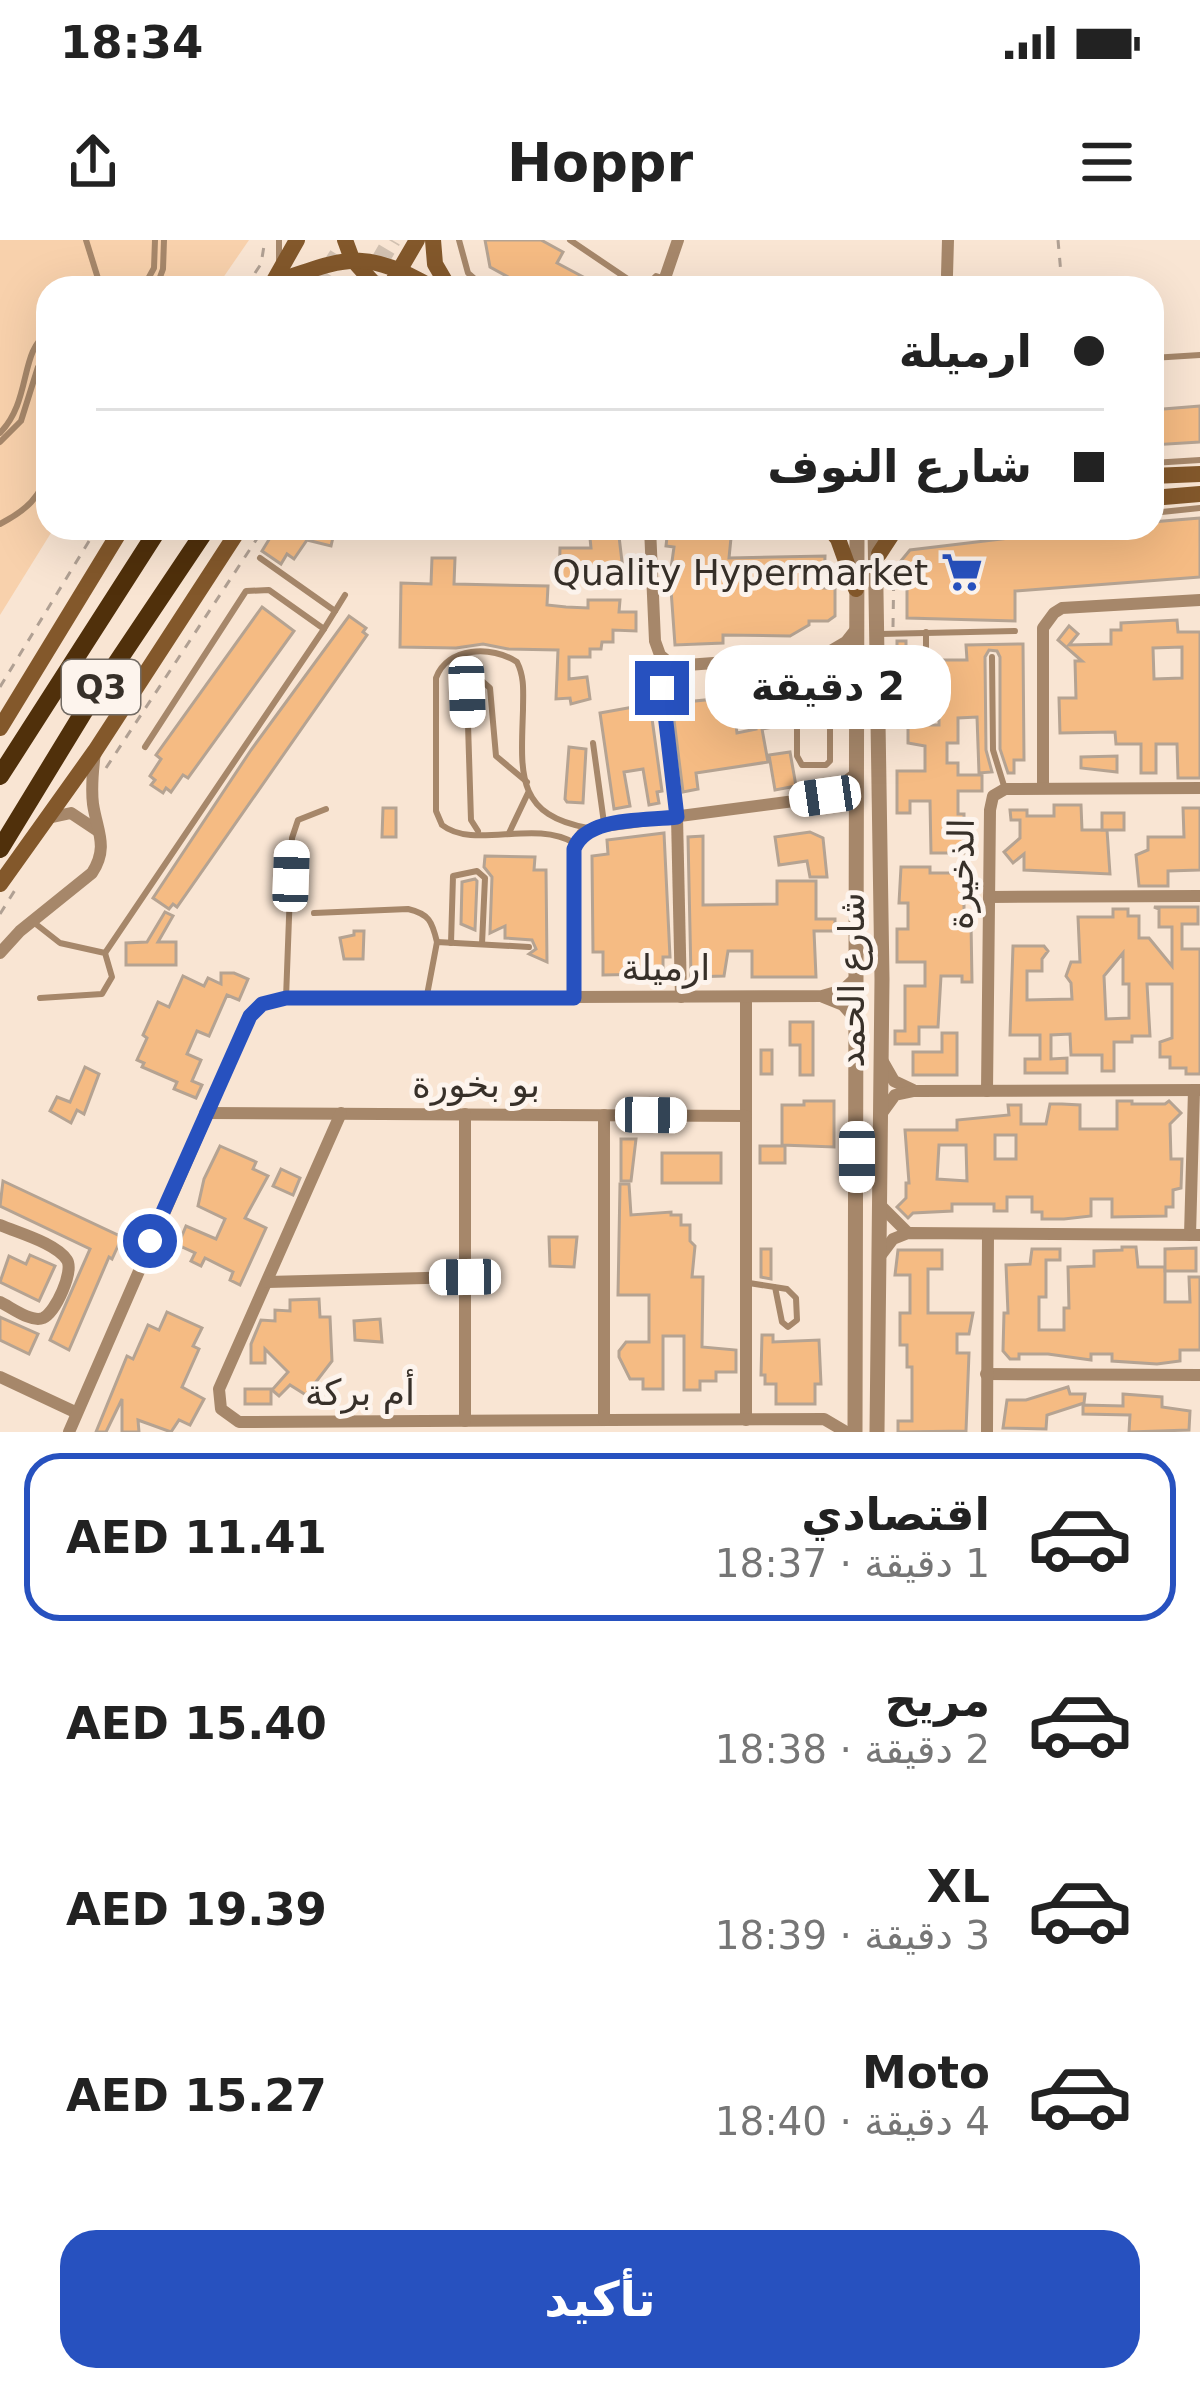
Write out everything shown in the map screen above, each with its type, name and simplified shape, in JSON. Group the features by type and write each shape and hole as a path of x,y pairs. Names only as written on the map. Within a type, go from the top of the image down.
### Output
{"highway":[{"name":"Q3","path":"0,776 151,540"},
{"name":"Q3","path":"0,849 83,713 199,540"}],"main road":[{"path":"277,276 297,240"},
{"path":"345,240 352,260 367,276"},
{"path":"396,276 417,240"},
{"path":"433,240 435,264 442,276"},
{"path":"302,276 352,260 380,261 412,276"},
{"path":"1164,475 1200,473"},
{"path":"1164,497 1200,494"},
{"path":"0,728 115,540"},
{"path":"0,884 49,818 232,540"},
{"path":"838,540 856,589"},
{"path":"887,554 892,540"}],"street":[{"path":"672,276 678,240"},
{"path":"947,274 948,240"},
{"path":"651,540 655,640 665,661 674,666 824,655 840,647 857,628"},
{"name":"شارع الحمد","path":"855,1432 857,540"},
{"name":"شارع الحمد","path":"877,1432 887,554 881,540"},
{"path":"1043,787 1043,628 1054,613 1062,608 1200,600"},
{"path":"824,655 847,667 857,679"},
{"path":"0,952 92,873 102,852 93,790 94,751"},
{"path":"574,998 576,844 598,827 825,796 857,773"},
{"name":"الذخيرة","path":"987,1091 990,810 994,796 1005,788 1200,788"},
{"path":"49,818 78,815 103,837"},
{"path":"677,817 681,997"},
{"path":"989,897 1200,896"},
{"name":"ارميلة","path":"286,998 822,996 842,990 859,975"},
{"path":"822,996 842,1005 858,1022"},
{"path":"746,997 746,1420"},
{"path":"69,1432 250,1016 262,1004 286,998"},
{"path":"881,1059 894,1081 914,1091"},
{"path":"880,1117 888,1100 914,1091 1197,1090 1195,1234 908,1233 893,1239 880,1257"},
{"name":"بو بخورة","path":"206,1113 746,1116"},
{"name":"أم بركة","path":"341,1113 219,1389 221,1409 239,1422 610,1424 824,1419"},
{"path":"465,1114 465,1421"},
{"path":"604,1115 610,1424"},
{"path":"880,1204 908,1233"},
{"path":"0,1225 56,1251 66,1258 70,1270 44,1318 34,1319 0,1302"},
{"path":"987,1432 988,1234"},
{"path":"267,1282 465,1277"},
{"path":"986,1374 1200,1375"},
{"path":"0,1377 75,1412"},
{"path":"846,1432 824,1419 846,1405 855,1384"}],"lane":[{"path":"86,240 97,276"},
{"path":"150,276 160,240"},
{"path":"160,240 160,276"},
{"path":"274,276 279,240"},
{"path":"459,240 472,276"},
{"path":"570,240 624,276"},
{"path":"0,433 20,406 36,343"},
{"path":"1164,357 1200,355"},
{"path":"0,442 21,421 36,373"},
{"path":"1164,462 1200,460"},
{"path":"0,524 25,512 36,497"},
{"path":"1164,512 1200,508"},
{"path":"260,558 335,611"},
{"path":"145,747 246,591 269,590 324,629"},
{"path":"105,953 345,595"},
{"path":"926,632 926,713"},
{"path":"886,634 1015,632"},
{"path":"576,844 544,832 447,830 436,812 436,678 446,660 464,653 496,653 517,662 523,683 522,741 528,787 540,811 553,820 598,827 593,742"},
{"path":"797,657 797,756 802,765 826,765 830,760 830,684"},
{"path":"992,657 993,750 1005,788"},
{"path":"665,661 662,688 677,817"},
{"path":"483,833 471,820 467,692 472,683 482,681 490,688 496,756 528,787"},
{"path":"509,832 528,787"},
{"path":"286,998 292,838 298,820 326,809"},
{"path":"452,943 453,876 477,871 485,878 482,944"},
{"path":"314,913 408,909 422,913 433,922 437,942 427,999"},
{"path":"32,921 60,943 105,953"},
{"path":"437,942 529,947"},
{"path":"40,998 102,994 112,977 105,953"},
{"path":"746,1283 787,1289 796,1298 796,1320 788,1327 782,1322 775,1288"}],"path":[{"path":"253,276 261,264 265,240"},
{"path":"1058,240 1061,274"},
{"path":"0,687 90,540"},
{"path":"93,790 105,785 110,759 256,540"},
{"path":"886,634 887,554"},
{"path":"0,914 26,873"}],"shaded area":[{"path":"0,240 249,240 224,276 36,276 36,540 47,540 0,615"}],"building":[{"path":"485,240 541,240 563,252 557,263 581,276 506,276 490,267"},
{"path":"1200,406 1200,442 1164,444 1164,409"},
{"path":"1200,518 1200,577 1015,591 1015,621 907,618 907,585 900,586 900,562 910,550 994,540 1164,540 1164,521"},
{"path":"269,540 307,540 294,559 287,554 281,564 262,551"},
{"path":"590,540 619,540 623,570 603,572 602,565 577,568 577,585 559,584 560,548 591,548"},
{"path":"667,540 731,540 729,558 825,556 824,588 835,588 835,616 809,621 790,636 723,635 723,643 675,645 670,576 674,547 666,546"},
{"path":"432,558 455,558 454,584 548,586 547,605 588,608 588,600 620,600 619,612 636,612 636,631 613,630 613,642 590,649 590,657 569,657 569,679 587,677 590,699 571,704 570,698 556,699 558,650 483,644 400,647 401,583 431,584"},
{"path":"262,607 294,631 188,778 183,775 171,792 166,788 163,793 151,785 155,780 150,776 161,759 156,755"},
{"path":"349,616 366,628 367,635 177,907 173,904 169,909 153,898 251,750"},
{"path":"1177,620 1178,632 1200,632 1200,778 1178,778 1177,744 1156,744 1156,773 1141,773 1141,744 1116,744 1115,732 1060,733 1059,698 1076,698 1075,661 1082,661 1058,640 1069,626 1078,634 1069,645 1111,644 1111,630 1121,630 1121,623","holes":["1182,647 1182,678 1154,679 1153,648"]},
{"path":"897,641 906,641 906,651 918,651 918,694 905,694 905,653 897,653"},
{"path":"1023,644 1024,760 1014,760 1014,773 1008,773 1000,749 1000,657 989,650 985,657 986,750 992,772 979,773 977,717 958,718 958,743 947,743 947,763 958,763 958,775 982,775 982,791 958,791 958,814 964,814 964,853 931,853 930,801 910,801 910,813 897,813 897,771 925,771 925,746 908,743 908,725 939,725 939,660 967,660 966,645"},
{"path":"682,686 684,702 726,698 728,712 734,711 737,733 756,729 754,717 764,715 761,696 779,693 784,725 762,729 768,762 696,773 698,789 683,792 670,688"},
{"path":"650,704 662,791 657,792 659,803 649,805 643,769 624,772 630,806 614,809 600,713"},
{"path":"569,747 586,749 583,803 565,799"},
{"path":"790,752 796,786 775,790 769,755"},
{"path":"1117,756 1117,772 1081,768 1081,757"},
{"path":"1054,805 1081,805 1082,830 1107,830 1110,874 1024,870 1024,854 1013,863 1004,852 1020,838 1020,820 1011,820 1010,810 1027,810 1027,816 1054,816"},
{"path":"383,808 396,808 396,837 382,837"},
{"path":"1183,808 1200,808 1200,870 1168,871 1168,886 1139,886 1136,855 1148,850 1148,837 1184,837"},
{"path":"1102,813 1124,813 1124,830 1102,830"},
{"path":"810,832 823,838 827,877 810,877 807,861 779,865 775,837"},
{"path":"664,833 670,957 663,957 663,968 653,969 653,974 603,975 603,952 593,952 592,856 608,854 607,840"},
{"path":"703,836 703,905 777,904 777,881 816,881 816,919 835,919 835,931 814,931 816,977 752,977 752,951 728,951 724,976 691,977 688,837"},
{"path":"485,856 535,857 534,870 546,870 547,962 529,954 536,949 532,940 505,938 505,926 490,933 492,877 484,867"},
{"path":"901,867 964,873 964,923 971,923 972,982 962,982 962,976 941,976 938,1027 919,1027 919,1044 895,1044 895,1031 905,1031 905,986 925,986 925,962 897,962 897,929 908,929 908,903 899,903"},
{"path":"475,879 475,930 461,924 462,882"},
{"path":"1154,907 1198,907 1198,924 1182,924 1182,949 1200,949 1200,1074 1170,1068 1170,1057 1160,1057 1160,1042 1172,1038 1172,984 1147,984 1150,1036 1114,1042 1114,1071 1102,1071 1102,1055 1071,1055 1070,1034 1051,1035 1051,1059 1067,1058 1067,1073 1025,1073 1025,1059 1040,1059 1040,1035 1010,1035 1013,946 1044,946 1048,951 1042,971 1027,971 1027,1000 1072,999 1066,976 1071,962 1080,962 1078,917 1113,917 1113,909 1128,909 1128,916 1139,916 1139,938 1149,938 1172,966 1172,927 1159,927 1159,909","holes":["1123,953 1123,984 1129,984 1129,1018 1106,1019 1104,976"]},
{"path":"165,912 173,916 158,942 176,942 176,965 126,965 126,943 147,942"},
{"path":"364,931 363,959 344,959 340,938"},
{"path":"221,973 248,979 239,1000 227,995 209,1036 197,1031 187,1054 201,1060 192,1081 202,1085 196,1098 174,1089 177,1082 142,1067 144,1063 137,1060 158,1002 169,1007 183,976 204,986 208,978 221,984"},
{"path":"790,1022 813,1022 813,1075 800,1075 800,1045 790,1045"},
{"path":"942,1033 957,1033 957,1075 913,1075 913,1052 942,1052"},
{"path":"761,1050 772,1050 772,1074 761,1074"},
{"path":"85,1067 99,1074 84,1114 77,1110 71,1123 50,1111 57,1097 70,1102"},
{"path":"804,1101 834,1101 834,1147 782,1145 782,1105 804,1105"},
{"path":"1117,1101 1169,1101 1181,1113 1170,1124 1171,1159 1182,1159 1181,1188 1173,1190 1173,1207 1166,1207 1166,1216 1112,1217 1112,1199 1091,1199 1091,1216 1064,1219 1042,1219 1042,1212 1032,1212 1032,1197 1007,1197 1007,1211 994,1211 994,1204 952,1204 952,1211 913,1213 908,1218 897,1207 906,1198 909,1183 905,1130 957,1130 957,1120 1009,1115 1008,1105 1021,1105 1021,1124 1046,1124 1050,1104 1080,1105 1080,1129 1117,1129","holes":["995,1135 1016,1135 1016,1159 995,1159","939,1145 966,1145 967,1181 937,1179"]},
{"path":"621,1139 636,1139 631,1181 621,1181"},
{"path":"220,1146 256,1162 253,1169 268,1176 245,1218 266,1228 240,1285 230,1280 233,1272 205,1258 201,1266 191,1261 195,1253 178,1245 186,1226 216,1239 225,1219 198,1206 204,1179"},
{"path":"760,1146 785,1146 785,1163 760,1163"},
{"path":"662,1153 721,1153 721,1183 662,1183"},
{"path":"281,1169 300,1178 293,1195 273,1186"},
{"path":"3,1181 122,1237 69,1350 50,1340 90,1249 0,1206"},
{"path":"620,1184 629,1184 631,1215 671,1212 681,1215 681,1225 690,1225 690,1241 695,1246 692,1277 703,1277 702,1347 736,1350 736,1372 716,1372 716,1381 700,1381 700,1390 684,1390 684,1336 663,1336 663,1389 643,1389 643,1379 630,1379 619,1357 626,1342 649,1342 649,1295 618,1295"},
{"path":"549,1237 577,1237 574,1267 550,1266"},
{"path":"1136,1247 1138,1267 1165,1267 1165,1302 1190,1302 1189,1277 1200,1277 1200,1350 1180,1350 1180,1361 1157,1364 1112,1361 1112,1354 1091,1354 1091,1360 1048,1354 1019,1354 1019,1359 1010,1359 1003,1351 1004,1313 1008,1313 1006,1265 1030,1264 1032,1249 1060,1249 1060,1260 1046,1260 1046,1297 1039,1297 1039,1330 1064,1330 1068,1267 1094,1266 1094,1251"},
{"path":"1196,1248 1196,1271 1165,1271 1165,1249"},
{"path":"761,1249 771,1249 771,1279 761,1277"},
{"path":"898,1250 942,1250 942,1269 928,1269 928,1313 973,1313 969,1334 957,1334 957,1353 969,1353 966,1431 898,1432 898,1421 912,1421 912,1367 907,1367 907,1345 900,1345 900,1313 910,1313 910,1275 895,1275"},
{"path":"30,1255 55,1266 39,1301 0,1282 9,1256 26,1264"},
{"path":"319,1299 320,1317 330,1317 332,1361 306,1395 290,1385 279,1396 272,1390 288,1372 265,1349 265,1363 251,1363 251,1344 261,1320 275,1321 275,1310 290,1311 290,1300"},
{"path":"167,1312 202,1328 193,1346 199,1349 182,1387 204,1399 190,1425 179,1420 171,1432 138,1420 139,1432 122,1432 122,1399 106,1432 96,1432 127,1356 133,1359 148,1325 159,1330"},
{"path":"0,1317 38,1334 29,1354 0,1340"},
{"path":"380,1319 382,1342 355,1340 354,1321"},
{"path":"762,1335 773,1335 773,1342 819,1340 821,1384 815,1384 815,1404 776,1404 776,1384 765,1384 765,1375 761,1375"},
{"path":"1068,1387 1070,1394 1085,1394 1084,1403 1047,1415 1046,1429 1003,1428 1007,1400 1026,1400"},
{"path":"245,1389 271,1389 271,1404 245,1404"},
{"path":"1123,1394 1162,1397 1162,1407 1190,1411 1189,1430 1129,1432 1130,1415 1083,1414 1083,1405 1123,1406"}],"tunnel":[{"path":"371,276 392,240"},
{"path":"325,276 338,255"}],"place":[{"name":"Quality Hypermarket","path":"962,572"}],"route":[{"path":"150,1241 250,1016 262,1004 286,998 574,998 574,849 578,838 596,827 677,817 662,688"}]}
